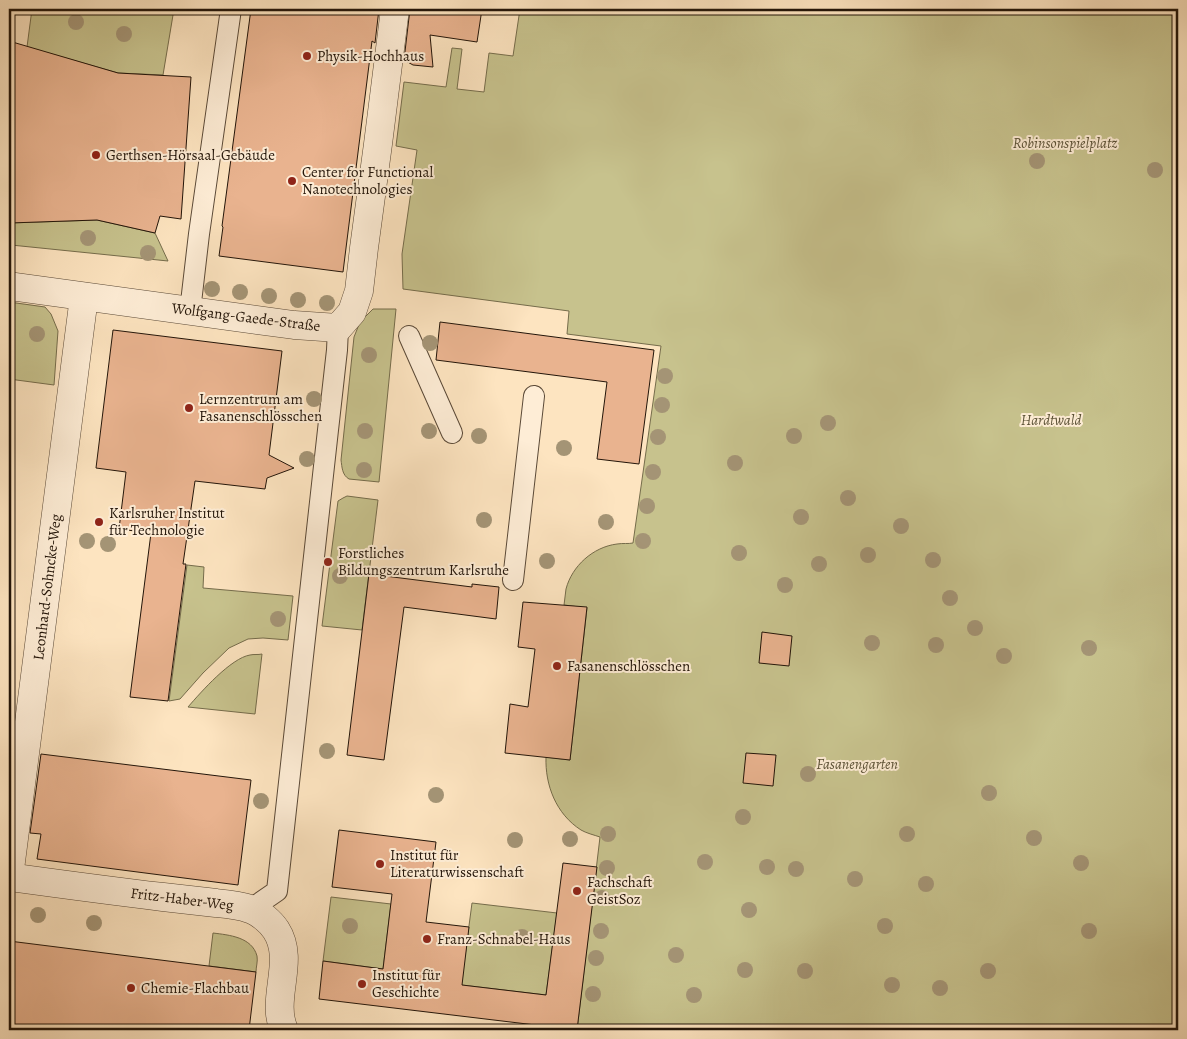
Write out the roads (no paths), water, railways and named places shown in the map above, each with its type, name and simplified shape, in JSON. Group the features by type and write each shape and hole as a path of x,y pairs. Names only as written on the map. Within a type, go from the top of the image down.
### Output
{"street":[{"name":"Wolfgang-Gaede-Straße","path":"9,286 84,298 294,325 338,328 352,312 360,291 395,9"},
{"name":"Leonhard-Sohncke-Weg","path":"9,877 84,298"},
{"name":"Fritz-Haber-Weg","path":"9,877 236,905 251,909 265,918 276,930 282,945 284,960 279,1011 284,1030"}],"lane":[{"path":"190,311 231,9"},
{"path":"251,909 276,891 338,328"},
{"path":"410,336 452,433"},
{"path":"513,580 534,396"}],"place":[{"name":"Physik-Hochhaus","path":"307,56"},
{"name":"Gerthsen-Hörsaal-Gebäude","path":"96,155"},
{"name":"Center for Functional Nanotechnologies","path":"292,181"},
{"name":"Lernzentrum am Fasanenschlösschen","path":"189,408"},
{"name":"Karlsruher Institut für Technologie","path":"99,522"},
{"name":"Forstliches Bildungszentrum Karlsruhe","path":"328,562"},
{"name":"Fasanenschlösschen","path":"557,666"},
{"name":"Institut für Literaturwissenschaft","path":"380,864"},
{"name":"Fachschaft GeistSoz","path":"577,891"},
{"name":"Franz-Schnabel-Haus","path":"427,939"},
{"name":"Institut für Geschichte","path":"362,984"},
{"name":"Chemie-Flachbau","path":"131,988"}],"park label":[{"name":"Robinsonspielplatz","path":"1065,143"},
{"name":"Hardtwald","path":"1051,420"},
{"name":"Fasanengarten","path":"857,764"}]}
